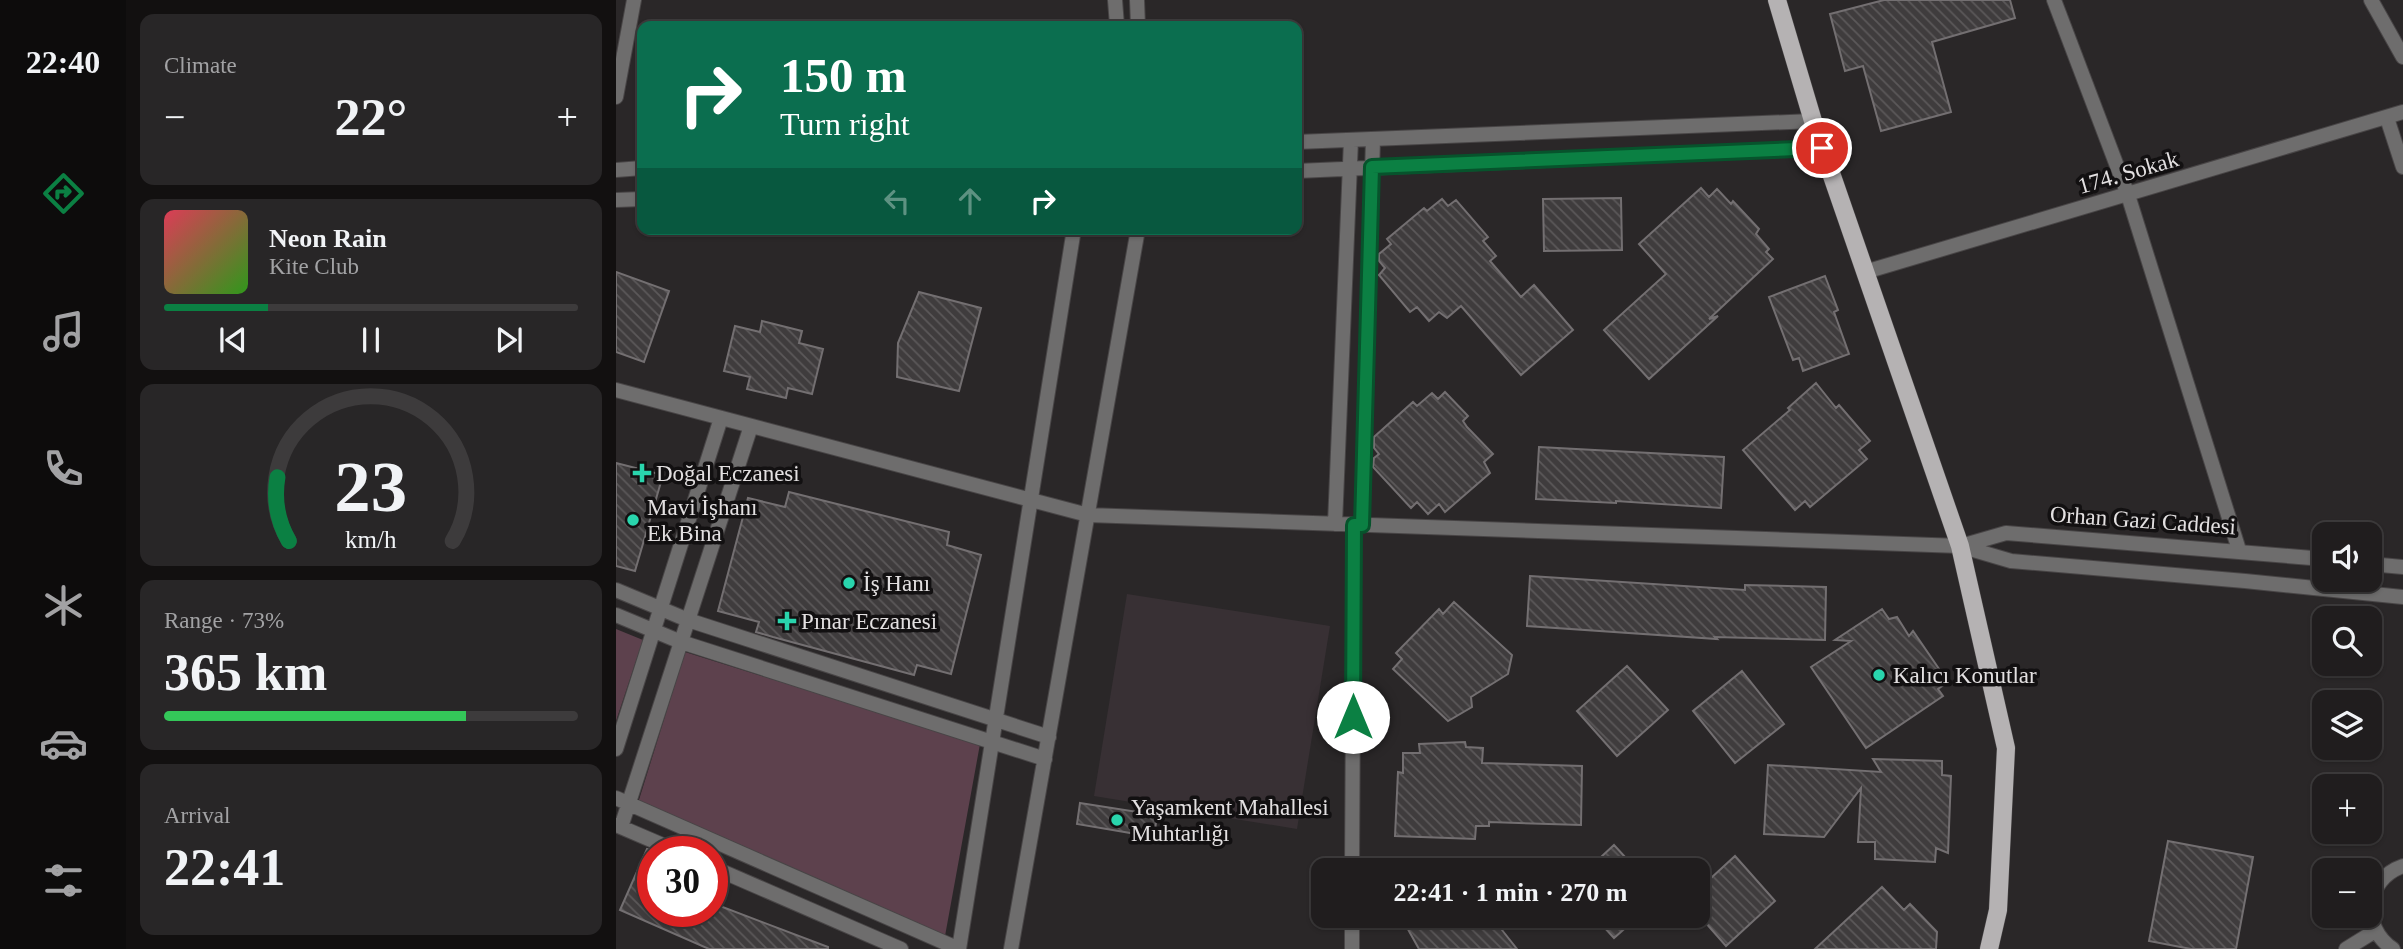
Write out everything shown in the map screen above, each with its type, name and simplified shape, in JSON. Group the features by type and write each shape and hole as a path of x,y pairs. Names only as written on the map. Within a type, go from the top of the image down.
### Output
{"main road":[{"path":"1777,0 1822,148 1960,547 2006,748 1998,910 1989,949"}],"street":[{"path":"616,97 634,0"},
{"path":"1115,0 1117,21"},
{"path":"1137,0 1138,21"},
{"path":"2054,0 2128,195 2239,550"},
{"path":"2371,0 2403,57"},
{"name":"174. Sokak","path":"1865,272 2403,112"},
{"path":"2387,118 2403,167"},
{"path":"1302,142 1813,121"},
{"path":"1352,858 1358,525 1373,139"},
{"path":"1335,524 1351,140"},
{"path":"1302,171 1822,148"},
{"path":"616,170 637,169"},
{"path":"616,200 637,199"},
{"path":"622,801 959,949 1073,235"},
{"path":"1011,949 1137,235"},
{"path":"616,390 1088,515 1960,547 2011,561 2403,597"},
{"path":"616,749 721,418"},
{"path":"642,836 619,826 622,801 681,642 751,426"},
{"name":"Orhan Gazi Caddesi","path":"1960,547 2006,533 2312,558"},
{"path":"2382,565 2403,567"},
{"path":"616,590 688,620 1049,737"},
{"path":"616,615 681,642 1045,759"},
{"path":"2393,949 2384,943 2375,931 2371,917 2371,901 2376,886 2402,863"},
{"path":"728,874 901,949"},
{"path":"1352,928 1352,949"},
{"path":"2346,949 2375,931"}],"shaded area":[{"path":"1127,594 1330,626 1297,829 1094,796"},
{"path":"616,629 643,640 616,721"},
{"path":"685,652 980,744 945,936 728,842 728,836 714,836 638,803"}],"building":[{"path":"1884,0 2010,0 2015,18 1932,42 1951,112 1881,131 1863,66 1845,71 1830,14"},
{"path":"1701,188 1709,197 1717,189 1731,204 1733,201 1759,229 1756,234 1769,249 1766,252 1773,259 1709,319 1718,316 1649,379 1604,330 1666,274 1639,244"},
{"path":"1621,198 1622,250 1544,251 1543,199"},
{"path":"1442,199 1448,206 1456,200 1488,237 1483,241 1496,256 1490,261 1521,297 1534,285 1573,330 1521,375 1461,306 1447,318 1439,312 1429,321 1417,307 1410,312 1379,275 1385,268 1379,261 1379,254 1391,244 1387,239 1424,208 1427,211"},
{"path":"616,272 669,291 644,362 616,352"},
{"path":"1825,276 1838,310 1834,312 1849,354 1803,371 1799,358 1793,360 1769,297"},
{"path":"919,292 981,308 959,391 897,377 898,343"},
{"path":"762,321 802,331 799,343 823,349 812,394 788,388 786,398 747,389 750,377 724,371 735,326 760,332"},
{"path":"1816,383 1836,408 1839,405 1870,441 1859,450 1867,459 1810,507 1805,501 1795,510 1743,450 1790,410 1788,408"},
{"path":"1445,392 1468,416 1463,421 1467,427 1493,454 1484,462 1490,473 1445,512 1439,504 1428,514 1417,502 1411,508 1373,467 1374,458 1379,454 1374,448 1374,437 1413,402 1417,406 1432,393 1438,399"},
{"path":"1539,447 1724,457 1721,508 1536,499"},
{"name":"Mavi İşhanı Ek Bina","path":"616,463 663,475 635,571 616,566"},
{"name":"İş Hanı","path":"789,492 949,532 947,545 981,555 951,674 917,665 914,675 773,637 756,632 759,622 718,611 748,498 785,507"},
{"path":"1530,576 1745,590 1745,585 1826,587 1825,640 1715,637 1717,639 1527,626"},
{"path":"1454,602 1512,655 1508,674 1471,697 1472,707 1448,721 1393,669 1402,659 1396,653 1439,609 1443,614"},
{"name":"Kalıcı Konutlar","path":"1882,609 1889,619 1897,617 1909,636 1913,631 1948,682 1938,689 1943,696 1866,748 1811,667 1851,641 1835,640"},
{"path":"1627,666 1668,710 1617,756 1577,711"},
{"path":"1742,671 1784,724 1735,763 1693,711"},
{"path":"1465,742 1466,747 1483,748 1482,763 1582,766 1581,825 1489,822 1489,826 1476,826 1475,839 1395,836 1398,772 1403,773 1403,753 1420,753 1419,744"},
{"path":"1873,759 1942,761 1942,775 1951,776 1948,853 1936,848 1935,862 1875,859 1875,842 1858,842 1861,788 1824,837 1764,834 1768,765 1881,772"},
{"name":"Yaşamkent Mahallesi Muhtarlığı","path":"1080,803 1157,815 1154,837 1077,824"},
{"path":"2168,841 2253,857 2236,949 2191,949 2149,941"},
{"path":"1614,845 1626,858 1600,858"},
{"path":"1735,856 1775,901 1726,946 1710,928 1710,879"},
{"path":"637,872 637,917 620,910"},
{"path":"1882,887 1904,910 1910,904 1937,932 1936,949 1815,949"},
{"path":"728,909 828,947 828,949 709,949 659,927 728,927"},
{"path":"1407,928 1504,928 1502,930 1517,949 1419,949"},
{"path":"1605,928 1625,928 1614,938"}],"place":[{"name":"Doğal Eczanesi","path":"642,473"},
{"name":"Mavi İşhanı Ek Bina","path":"633,520"},
{"name":"İş Hanı","path":"849,583"},
{"name":"Pınar Eczanesi","path":"787,621"},
{"name":"Kalıcı Konutlar","path":"1879,675"},
{"name":"Yaşamkent Mahallesi Muhtarlığı","path":"1117,820"}],"route":[{"path":"1353,717 1354,525 1362,525 1372,167 1822,148"}]}
